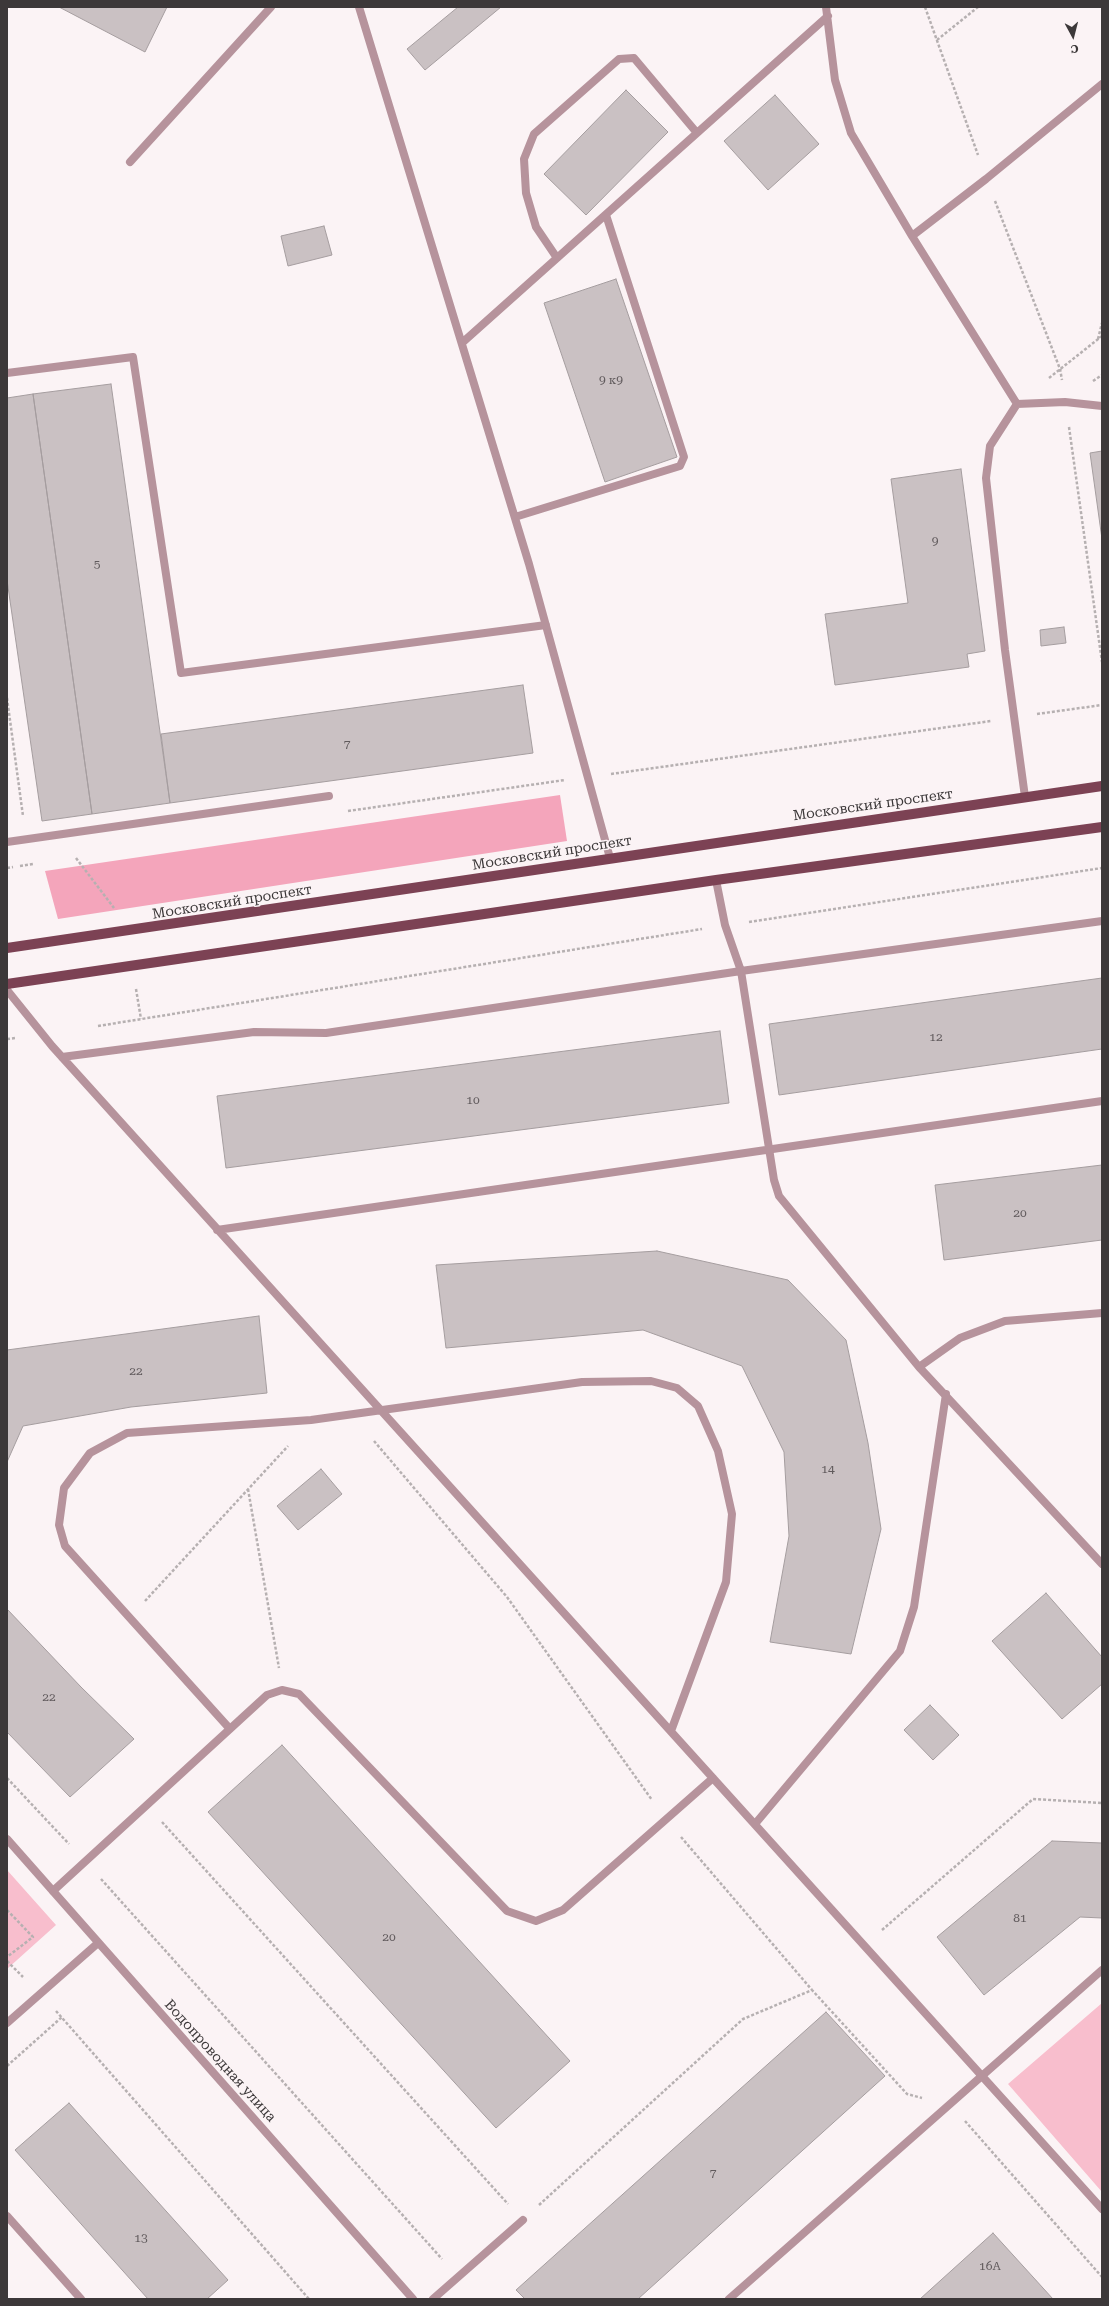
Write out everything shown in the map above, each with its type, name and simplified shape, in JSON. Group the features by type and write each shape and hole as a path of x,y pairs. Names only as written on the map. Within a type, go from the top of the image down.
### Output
{"main road":[{"name":"Московский проспект","path":"7,948 177,925 610,858 1102,786"},
{"path":"7,984 716,880 1102,827"}],"street":[{"path":"130,162 271,7"},
{"path":"359,7 463,342 515,517 610,858"},
{"path":"826,7 835,80 851,133 912,236 1017,404"},
{"path":"463,342 828,16"},
{"path":"557,258 536,227 526,193 524,159 534,134 619,59 634,58 697,133"},
{"path":"912,236 986,179 1102,84"},
{"path":"515,517 680,466 684,457 606,215"},
{"path":"7,374 133,358 181,673 546,626"},
{"path":"1017,404 1066,402 1102,406"},
{"path":"1017,404 990,446 986,478 1005,650 1025,797"},
{"path":"7,842 329,796"},
{"path":"716,880 725,925 741,971 774,1180 779,1196 919,1367 946,1394 1102,1564"},
{"path":"62,1057 254,1032 326,1032 741,971 1102,921"},
{"path":"7,990 62,1057 217,1230 1102,2209"},
{"path":"217,1230 769,1148 1102,1101"},
{"path":"919,1367 960,1338 1006,1321 1102,1313"},
{"path":"230,1729 65,1546 59,1525 64,1488 90,1453 127,1433 311,1420 582,1382 651,1380 677,1388 698,1406 718,1451 732,1514 726,1582 671,1731"},
{"path":"755,1824 900,1651 914,1607 946,1394"},
{"path":"53,1891 267,1695 282,1690 299,1694 507,1911 536,1922 563,1910 713,1778"},
{"name":"Водопроводная улица","path":"7,1839 413,2299"},
{"path":"7,2023 98,1943"},
{"path":"729,2299 1102,1970"},
{"path":"7,2216 81,2299"},
{"path":"433,2299 457,2276 523,2220"}],"path":[{"path":"926,7 936,40 986,179 1060,369 1066,402 1102,662"},
{"path":"936,40 978,7"},
{"path":"1097,339 1102,323"},
{"path":"1048,379 1102,336"},
{"path":"7,698 30,864"},
{"path":"1035,714 1102,705"},
{"path":"616,773 994,720"},
{"path":"76,858 118,913"},
{"path":"748,922 1102,868"},
{"path":"98,1026 709,928"},
{"path":"135,989 141,1019"},
{"path":"351,1414 507,1597 666,1820 812,1990 907,2094 950,2105 1102,2277"},
{"path":"130,1618 311,1420"},
{"path":"248,1489 282,1690"},
{"path":"7,1778 85,1862 457,2276"},
{"path":"864,1945 1032,1798 1102,1803"},
{"path":"147,1806 523,2220 743,2019 812,1990"},
{"path":"7,1910 33,1938 7,1957"},
{"path":"7,1961 62,2017 309,2299"},
{"path":"7,2066 62,2017"}],"shaded area":[{"path":"560,795 567,841 58,919 45,871"},
{"path":"7,1870 56,1925 7,1969"},
{"path":"1102,2003 1102,2192 1008,2084"}],"building":[{"path":"59,7 167,7 145,52"},
{"path":"458,7 501,7 425,70 407,49"},
{"path":"626,90 668,132 586,215 544,174"},
{"path":"775,95 819,144 768,190 724,141"},
{"path":"324,226 332,255 288,266 281,236"},
{"path":"616,279 677,457 605,482 544,303"},
{"path":"111,384 170,803 92,814 33,394"},
{"path":"33,394 92,814 42,821 7,580 7,398"},
{"path":"1102,451 1102,539 1090,453"},
{"path":"961,469 985,651 967,654 969,667 835,685 825,614 908,603 891,479"},
{"path":"1064,627 1066,643 1041,646 1040,630"},
{"path":"523,685 533,753 170,803 161,734"},
{"path":"1102,978 1102,1049 779,1095 769,1024"},
{"path":"720,1031 729,1103 226,1168 217,1096"},
{"path":"1102,1165 1102,1240 944,1260 935,1185"},
{"path":"657,1251 788,1280 846,1340 868,1443 881,1529 851,1654 770,1642 789,1536 784,1452 742,1366 643,1330 446,1348 436,1265"},
{"path":"259,1316 267,1393 131,1407 23,1426 7,1462 7,1350"},
{"path":"321,1469 342,1494 298,1530 277,1506"},
{"path":"1046,1593 1102,1657 1102,1684 1062,1719 992,1641"},
{"path":"7,1609 81,1687 134,1739 70,1797 7,1732"},
{"path":"930,1705 959,1735 933,1760 904,1730"},
{"path":"282,1745 570,2061 496,2128 208,1812"},
{"path":"1052,1841 1102,1843 1102,1918 1080,1917 984,1995 937,1937"},
{"path":"826,2012 885,2076 638,2299 525,2299 516,2290"},
{"path":"69,2103 228,2280 207,2299 148,2299 15,2150"},
{"path":"993,2233 1053,2299 920,2299"}]}
